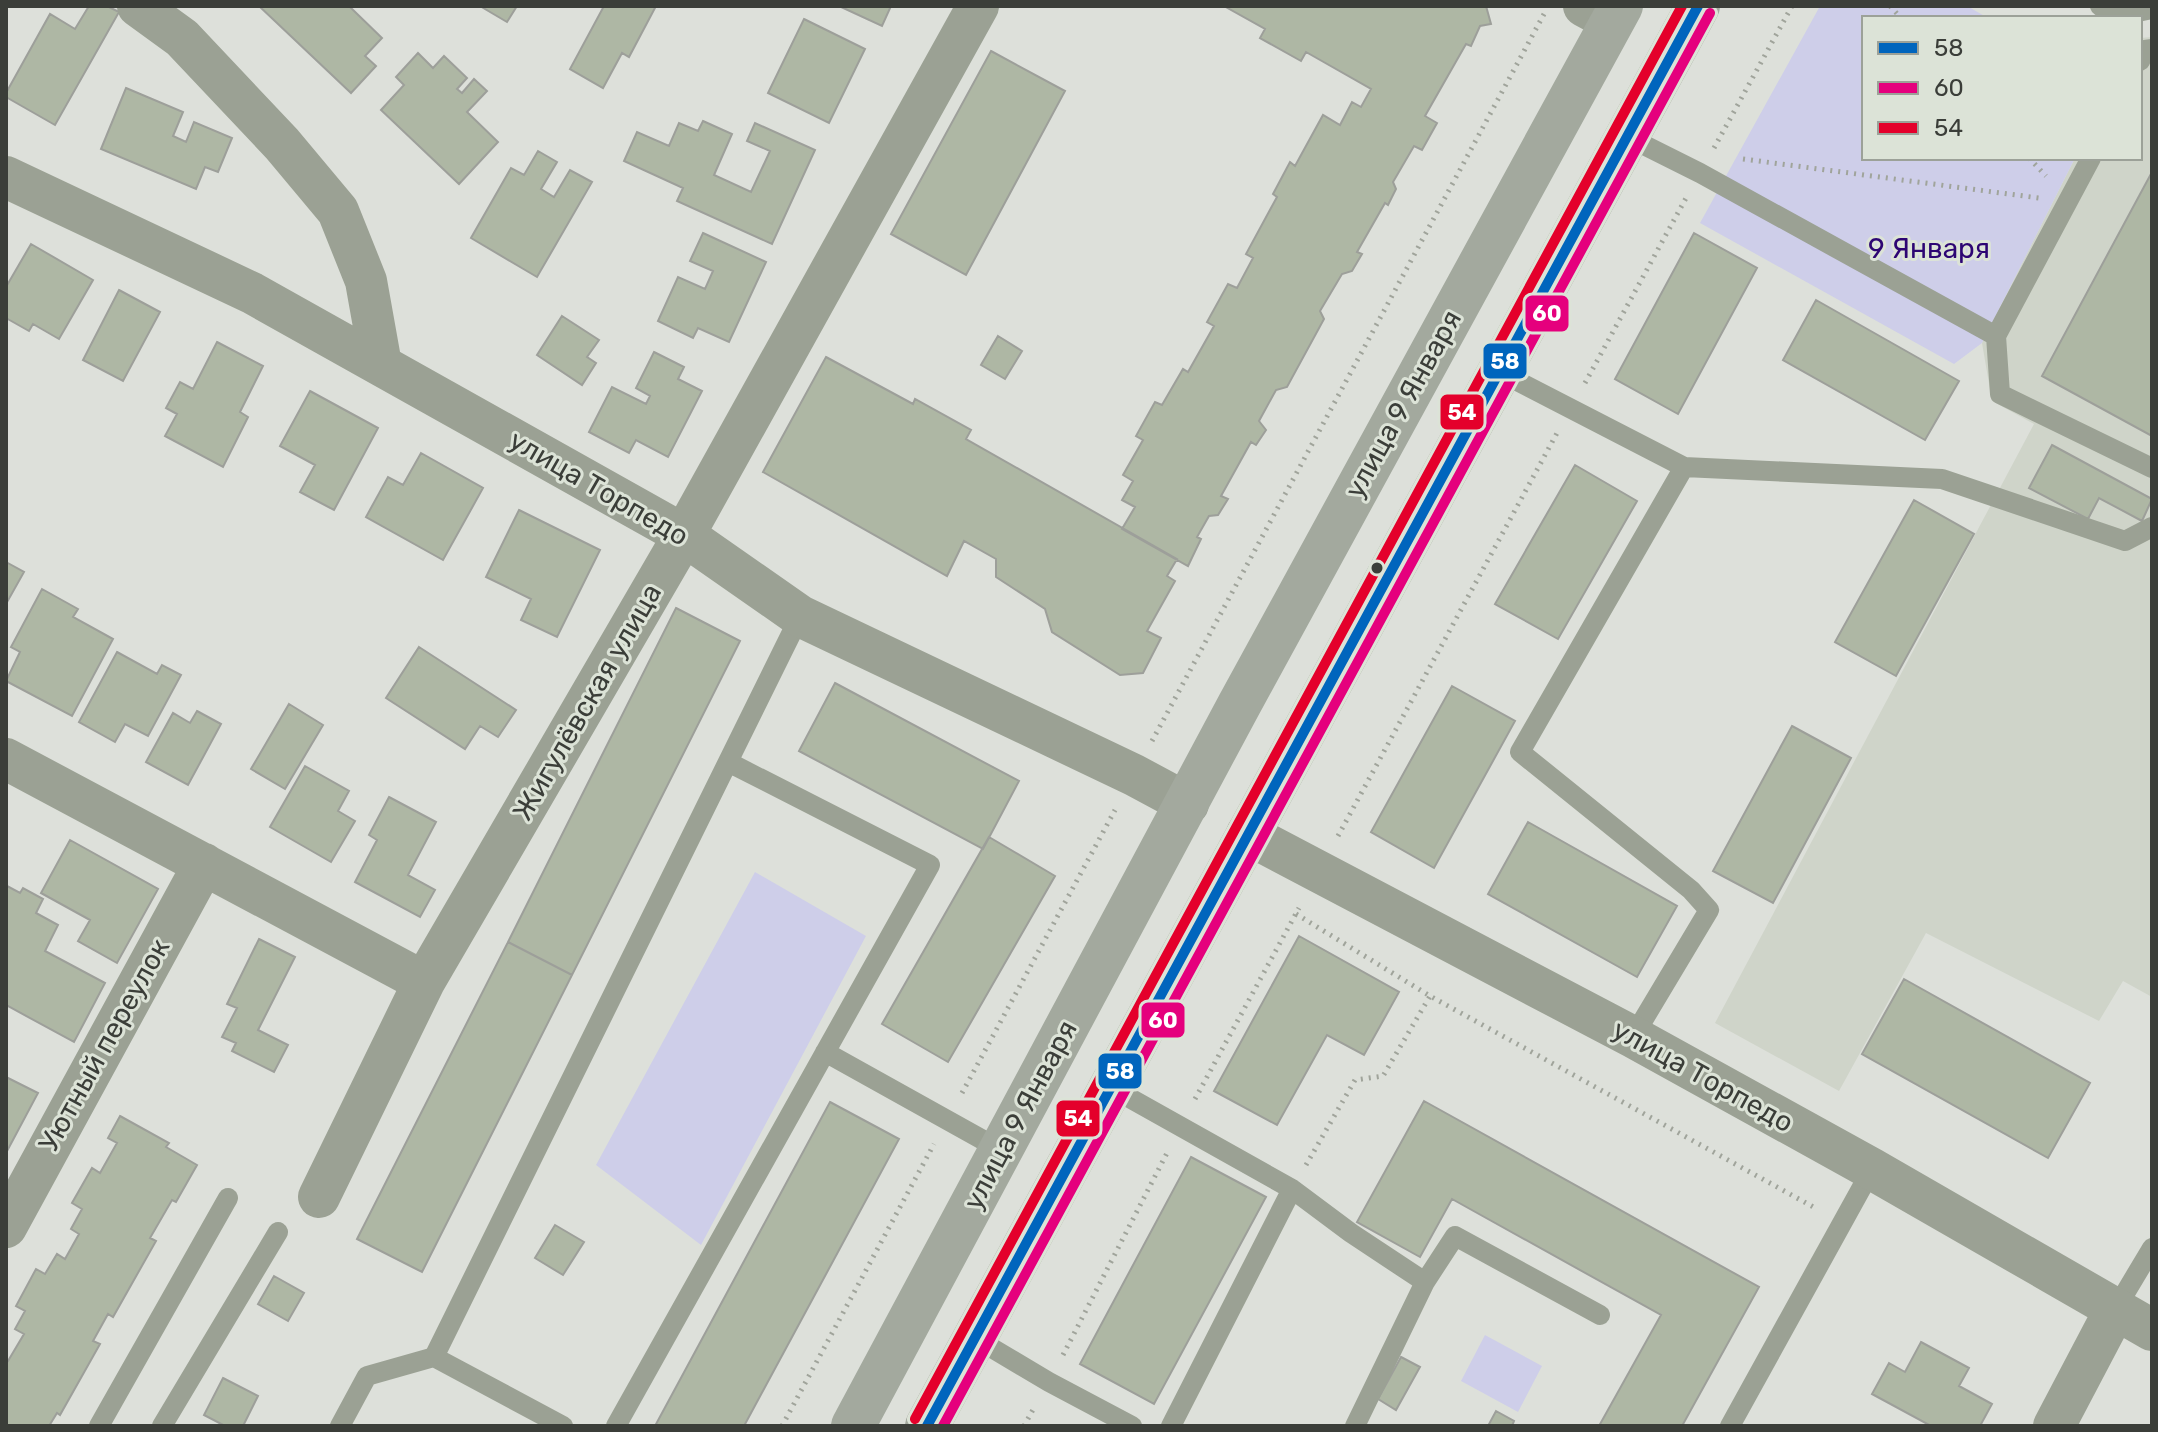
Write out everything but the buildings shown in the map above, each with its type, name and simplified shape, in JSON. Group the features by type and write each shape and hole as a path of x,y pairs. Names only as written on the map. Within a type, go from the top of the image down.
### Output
{"main road":[{"path":"927,1426 1698,6"},
{"name":"улица 9 Января","path":"853,1426 1188,804 1606,11"},
{"path":"1188,804 1247,834"}],"street":[{"path":"138,6 182,38 282,144 338,211 366,281 381,365"},
{"name":"Жигулёвская улица","path":"424,982 684,535 978,6"},
{"name":"улица Торпедо","path":"6,177 252,293 684,535 800,616 1134,775 1188,804"},
{"path":"6,759 424,982 319,1197"},
{"name":"улица Торпедо","path":"1247,834 1633,1037 1872,1169 2152,1330"},
{"name":"Уютный переулок","path":"6,1227 204,864"},
{"path":"2054,1426 2115,1310"}],"lane":[{"path":"2100,6 2118,16 2152,9"},
{"path":"1628,137 1700,173 1996,336"},
{"path":"2090,160 1996,336 2000,394 2152,468"},
{"path":"1500,372 1684,467 1942,479 2125,541 2152,527"},
{"path":"1633,1037 1709,910 1691,890 1520,752 1684,467"},
{"path":"434,1357 800,616"},
{"path":"616,1426 930,865 728,762"},
{"path":"825,1052 1001,1150"},
{"path":"1110,1087 1292,1189 1425,1282"},
{"path":"1730,1426 1872,1169"},
{"path":"1171,1426 1292,1189"},
{"path":"99,1426 228,1198"},
{"path":"162,1426 278,1232"},
{"path":"1355,1426 1425,1282 1455,1236 1600,1315"},
{"path":"2115,1310 2152,1248"},
{"path":"975,1338 1132,1426"},
{"path":"340,1426 367,1376 434,1357 563,1426"}],"path":[{"path":"782,1426 1548,6"},
{"path":"1742,159 2069,202"},
{"path":"2031,160 2069,202"},
{"path":"1296,914 1430,996 1841,1222"},
{"path":"1292,1189 1355,1080 1383,1076 1430,996"}],"shaded area":[{"path":"2152,37 2152,997 2123,981 2099,1021 1926,933 1839,1091 1715,1023 2034,424 1992,401 1982,343 2074,160 2142,160 2142,38"}],"green space":[{"name":"9 Января","path":"1820,6 1967,6 1984,16 1862,16 1862,160 2074,160 1982,343 1954,364 1700,223"},
{"path":"755,872 866,936 701,1245 596,1165"},
{"path":"1485,1335 1542,1366 1518,1412 1461,1381"}],"transit line":[{"name":"54","path":"915,1419 1682,6"},
{"name":"58","path":"927,1426 1698,6"},
{"name":"60","path":"943,1426 1710,13"}]}
